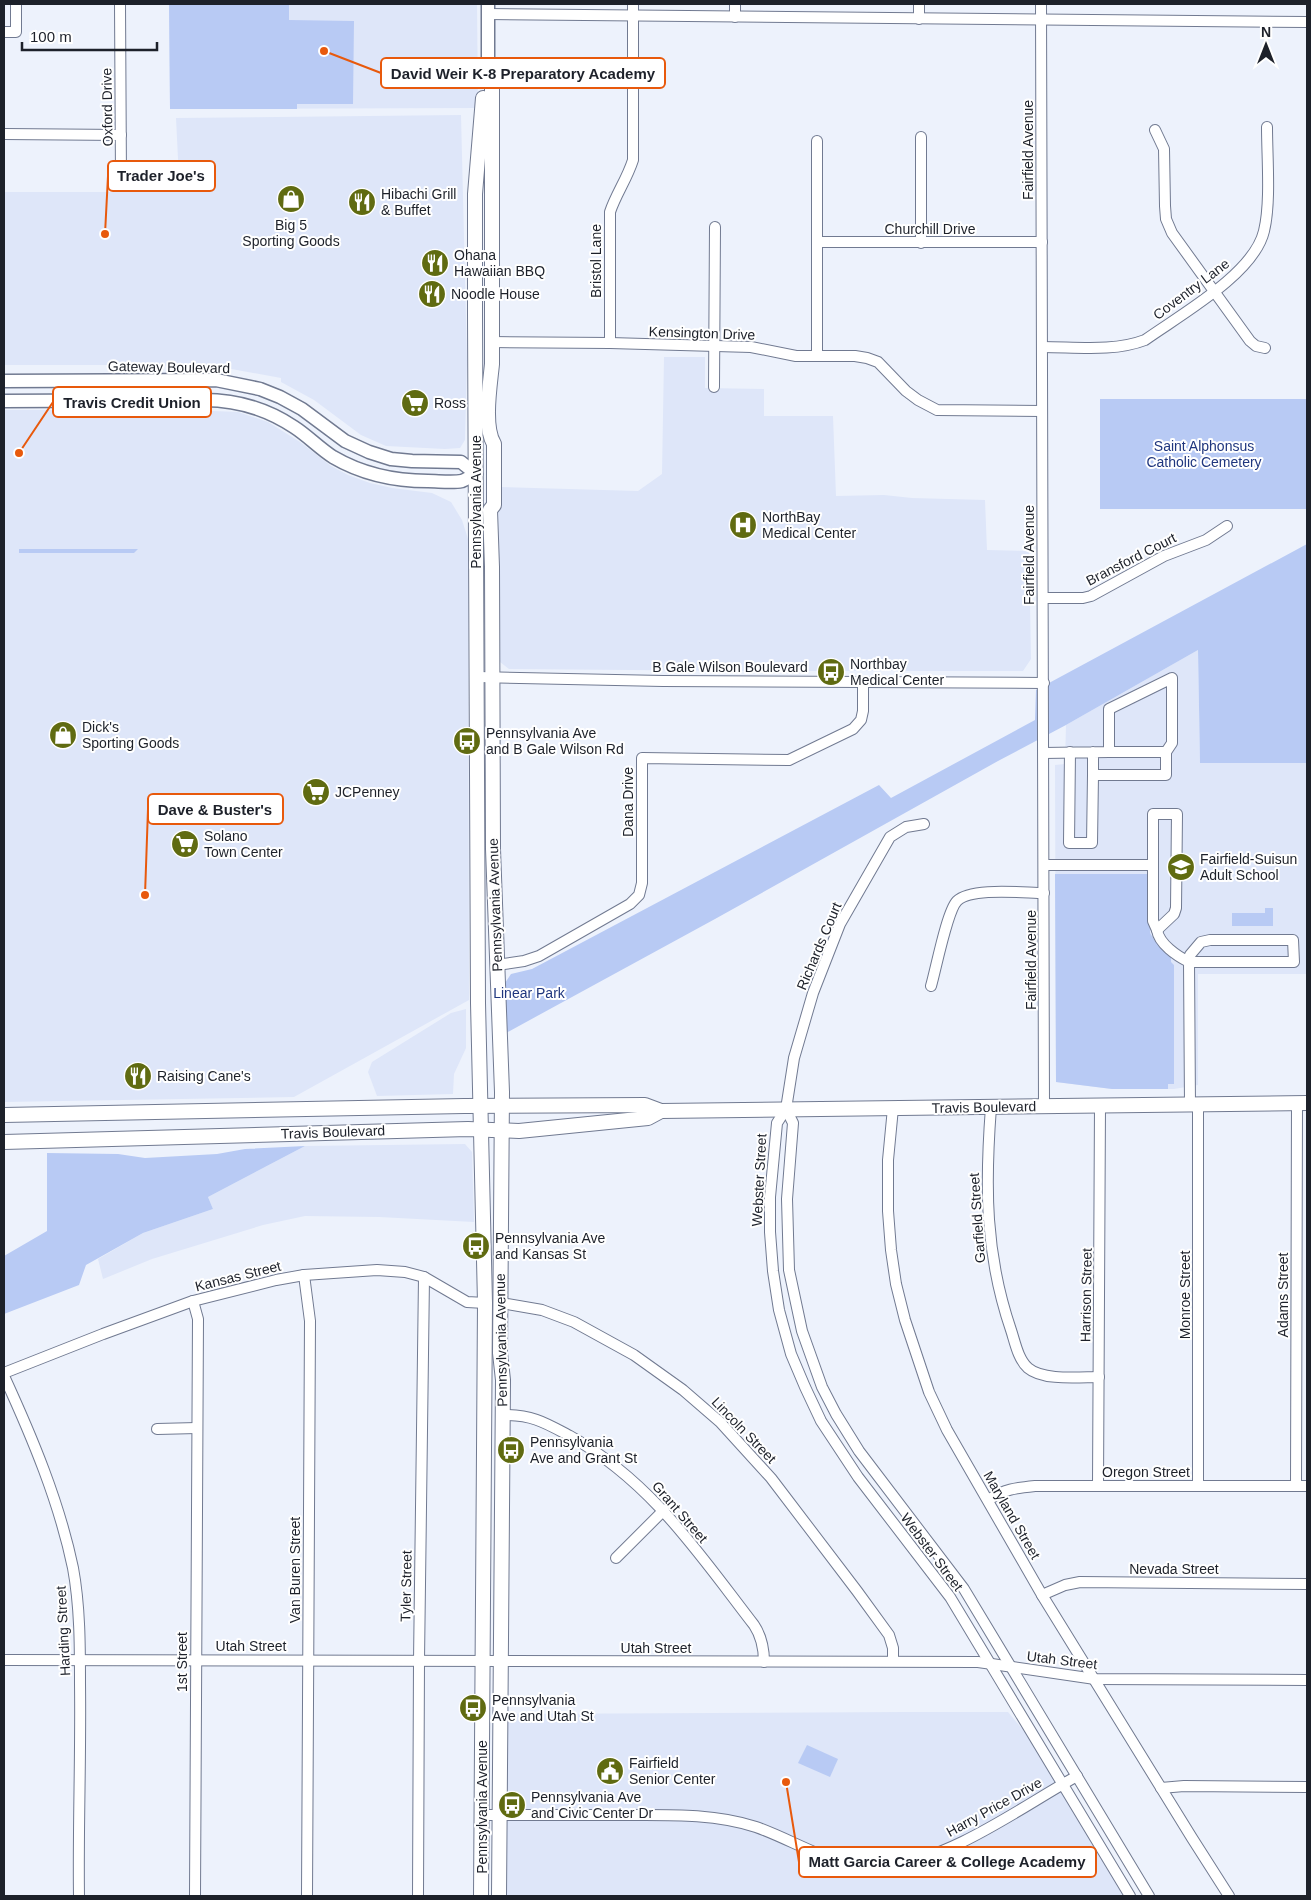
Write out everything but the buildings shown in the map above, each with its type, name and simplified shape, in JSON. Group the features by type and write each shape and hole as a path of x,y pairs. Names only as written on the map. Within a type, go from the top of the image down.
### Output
{"main road":[{"name":"Pennsylvania Avenue","path":"481,1896 485,1303 480,1106 475,194 483,109 483,78 488,69"},
{"name":"Pennsylvania Avenue","path":"488,69 492,78 492,342 489,436 494,444 494,505 490,510 493,849 501,1106 500,1353 503,1380 499,1896"},
{"path":"475,275 483,287 483,330 492,342 475,355"},
{"path":"489,436 486,444 485,462 476,474 484,484 486,505 490,510"},
{"name":"Travis Boulevard","path":"4,1115 480,1106 645,1105 661,1111 1302,1103"},
{"name":"Travis Boulevard","path":"4,1142 298,1133 519,1131 648,1118 661,1111"}],"street":[{"path":"4,32 16,32 16,4"},
{"name":"Oxford Drive","path":"120,4 121,179"},
{"name":"Bristol Lane","path":"610,342 610,212 614,200 628,177 633,160 633,4"},
{"path":"735,4 736,17"},
{"path":"919,4 919,18"},
{"name":"Fairfield Avenue","path":"1041,4 1044,1106"},
{"path":"488,9 736,17 1307,22"},
{"name":"Pennsylvania Avenue","path":"488,9 488,69"},
{"name":"Coventry Lane","path":"1043,347 1118,347 1132,345 1145,340 1238,272 1252,258 1264,233 1267,218 1267,127"},
{"path":"1155,130 1164,149 1164,206 1166,220 1172,234 1250,341 1256,346 1266,348"},
{"path":"4,134 121,135"},
{"path":"921,137 921,243"},
{"path":"817,141 817,356"},
{"path":"714,387 715,227"},
{"name":"Churchill Drive","path":"818,242 1042,242"},
{"name":"Kensington Drive","path":"492,342 610,342 751,347 796,356 855,356 878,362 906,390 926,405 937,410 1042,411"},
{"name":"Gateway Boulevard","path":"4,381 216,380 242,384 280,397 302,409 345,441 369,452 391,459 461,462 476,474"},
{"path":"4,401 210,400 235,403 256,408 280,418 334,457 364,471 389,478 412,481 462,481 476,474"},
{"name":"Bransford Court","path":"1043,598 1083,598 1091,596 1164,556 1206,540 1227,526"},
{"name":"B Gale Wilson Boulevard","path":"477,677 1044,683"},
{"path":"1093,775 1166,775 1166,752 1172,743 1172,678 1109,709 1109,752"},
{"name":"Dana Drive","path":"497,965 524,961 539,956 630,904 639,895 642,883 642,758 789,760 854,730 861,720 863,711 863,682"},
{"path":"1070,752 1069,843 1092,843 1093,752"},
{"path":"1044,753 1166,752"},
{"path":"1157,930 1174,914 1176,908 1177,814 1153,814 1153,920 1157,930 1161,940 1178,956 1189,962 1294,962 1293,940 1210,940 1201,942 1190,955 1189,962"},
{"name":"Richards Court","path":"786,1109 794,1058 813,993 840,924 890,838 906,826 924,824"},
{"path":"1044,866 1152,866"},
{"path":"931,986 950,914 957,901 968,895 984,893 1044,893"},
{"name":"Monroe Street","path":"1189,962 1194,1105 1198,1486"},
{"name":"Adams Street","path":"1302,1103 1302,1486"},
{"name":"Harrison Street","path":"1098,1485 1100,1106"},
{"name":"Garfield Street","path":"991,1107 987,1160 989,1234 993,1267 1001,1299 1020,1356 1028,1368 1039,1374 1099,1377"},
{"name":"Maryland Street","path":"893,1108 888,1160 888,1211 896,1284 905,1320 929,1392 947,1430 1042,1595 1229,1896"},
{"name":"Webster Street","path":"786,1109 777,1123 770,1197 772,1271 779,1310 804,1387 821,1421 843,1457 950,1597 1130,1896"},
{"name":"Webster Street","path":"786,1109 793,1123 786,1199 789,1270 796,1308 813,1363 836,1414 859,1451 964,1589 1149,1896"},
{"name":"Kansas Street","path":"4,1374 103,1334 193,1301 304,1275 377,1270 405,1272 424,1277 467,1302 485,1303"},
{"name":"Van Buren Street","path":"304,1275 310,1321 307,1896"},
{"name":"Tyler Street","path":"418,1896 424,1277"},
{"name":"1st Street","path":"193,1301 198,1319 195,1896"},
{"name":"Lincoln Street","path":"501,1303 542,1310 574,1322 634,1355 682,1390 720,1422 771,1478 857,1591 889,1636 893,1648 893,1661"},
{"name":"Harding Street","path":"4,1374 28,1429 63,1526 73,1569 80,1660 79,1896"},
{"name":"Grant Street","path":"502,1415 536,1418 582,1443 647,1493 664,1510 760,1634 764,1650 764,1662"},
{"path":"157,1429 197,1428"},
{"name":"Oregon Street","path":"988,1500 1001,1491 1013,1488 1098,1485 1302,1486"},
{"path":"616,1558 664,1510"},
{"name":"Nevada Street","path":"1042,1595 1065,1585 1080,1582 1307,1584"},
{"name":"Utah Street","path":"4,1660 978,1662 1094,1679 1307,1680"},
{"name":"Harry Price Drive","path":"482,1815 665,1815 722,1819 756,1827 841,1862 863,1869 883,1868 926,1858 977,1836 1077,1776"},
{"path":"1161,1788 1184,1786 1307,1787"}],"shaded area":[{"path":"169,4 477,4 478,105 477,108 170,109"},
{"path":"461,115 467,361 465,440 460,448 386,446 361,435 314,400 281,382 281,378 226,368 149,365 4,365 4,192 162,192 170,190 176,186 179,179 176,118"},
{"name":"NorthBay Medical Center","path":"664,357 705,357 705,388 764,389 764,416 833,416 836,496 884,495 912,498 985,500 987,550 1029,551 1031,659 1023,671 509,669 500,662 498,487 638,491 662,474"},
{"name":"Solano Town Center","path":"4,410 189,410 238,412 268,422 300,442 331,466 348,475 392,488 432,493 451,502 462,520 468,539 469,1000 294,1097 4,1102"},
{"name":"Fairfield-Suisun Adult School","path":"1198,650 1200,762 1307,763 1307,974 1198,974 1198,1085 1174,1089 1112,1089 1056,1082 1055,765 1065,764 1066,725"},
{"path":"466,1009 466,1048 454,1074 453,1094 377,1096 368,1072 372,1062 451,1013"},
{"path":"465,1144 472,1152 474,1222 379,1217 305,1216 263,1225 152,1259 103,1279 98,1259 143,1233 213,1209 208,1197 305,1146"},
{"path":"1008,1712 1068,1784 1134,1896 503,1896 505,1714"}],"green space":[{"path":"169,4 289,4 289,20 354,21 353,104 297,104 297,109 170,109"},
{"name":"Saint Alphonsus Catholic Cemetery","path":"1100,399 1307,399 1307,509 1100,509"},
{"name":"Linear Park","path":"1307,544 1307,763 1200,763 1198,650 1066,725 506,1033 505,983 511,974 532,969 879,785 891,798 1035,720 1036,690"},
{"path":"19,549 138,549 134,553 19,553"},
{"path":"1055,874 1149,874 1150,933 1155,941 1171,957 1171,962 1174,965 1174,1084 1168,1084 1168,1089 1112,1089 1056,1082"},
{"path":"1265,908 1273,908 1273,926 1232,926 1232,913 1265,913"},
{"path":"305,1146 208,1197 213,1209 143,1233 86,1265 79,1285 4,1314 4,1256 47,1231 47,1153 118,1154 145,1158"},
{"path":"807,1745 838,1759 830,1777 798,1763"}],"place":[{"name":"David Weir K-8 Preparatory Academy","path":"324,51"},
{"name":"Big 5 Sporting Goods","path":"291,199"},
{"name":"Hibachi Grill & Buffet","path":"362,202"},
{"name":"Trader Joe's","path":"105,234"},
{"name":"Ohana Hawaiian BBQ","path":"435,263"},
{"name":"Noodle House","path":"432,294"},
{"name":"Ross","path":"415,403"},
{"name":"Travis Credit Union","path":"19,453"},
{"name":"NorthBay Medical Center","path":"743,525"},
{"name":"Northbay Medical Center","path":"831,672"},
{"name":"Dick's Sporting Goods","path":"63,735"},
{"name":"Pennsylvania Ave and B Gale Wilson Rd","path":"467,741"},
{"name":"JCPenney","path":"316,792"},
{"name":"Solano Town Center","path":"185,844"},
{"name":"Fairfield-Suisun Adult School","path":"1181,867"},
{"name":"Dave & Buster's","path":"145,895"},
{"name":"Raising Cane's","path":"138,1076"},
{"name":"Pennsylvania Ave and Kansas St","path":"476,1246"},
{"name":"Pennsylvania Ave and Grant St","path":"511,1450"},
{"name":"Pennsylvania Ave and Utah St","path":"473,1708"},
{"name":"Fairfield Senior Center","path":"610,1771"},
{"name":"Matt Garcia Career & College Academy","path":"786,1782"},
{"name":"Pennsylvania Ave and Civic Center Dr","path":"512,1805"}]}
